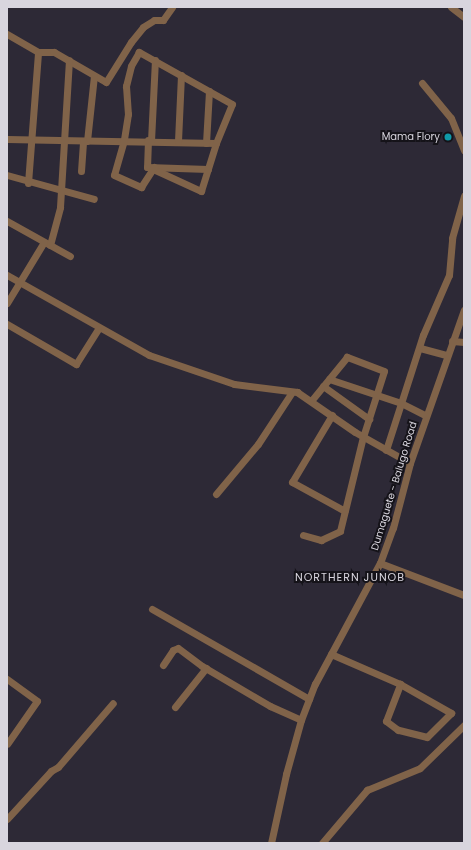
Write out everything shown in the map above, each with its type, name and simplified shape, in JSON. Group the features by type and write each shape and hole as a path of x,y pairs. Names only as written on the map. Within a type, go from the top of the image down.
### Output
{"street":[{"path":"7,34 38,52 54,52 106,82 130,42 143,27 154,20 163,20 172,7"},
{"path":"450,7 464,17"},
{"path":"28,182 38,52"},
{"path":"139,52 232,104 216,143 201,192 153,168 140,188 114,174 124,140 128,114 126,86 131,66 139,52"},
{"path":"7,303 19,282 47,244 60,207 69,60"},
{"path":"155,60 147,167 208,169"},
{"path":"178,142 181,75"},
{"path":"82,172 94,76"},
{"path":"422,83 451,118 464,150"},
{"path":"206,142 209,91"},
{"path":"7,139 63,141 149,140 216,143"},
{"path":"7,175 94,199"},
{"path":"386,450 420,348 449,275 452,238 464,196"},
{"path":"7,221 70,256"},
{"path":"7,275 98,329 149,356 234,384 292,392 311,401 363,437 410,463"},
{"name":"Dumaguete - Balugo Road","path":"271,843 286,774 301,720 309,699 331,654 380,563 393,528 410,463 464,310"},
{"path":"7,324 76,364 98,329"},
{"path":"452,341 464,342"},
{"path":"420,348 447,355"},
{"path":"304,535 321,540 338,533 345,511 363,437 377,397 384,371 347,357 311,401"},
{"path":"329,379 377,397 401,403 426,416"},
{"path":"323,386 369,419"},
{"path":"216,494 258,444 292,392"},
{"path":"332,415 292,482 345,511"},
{"path":"380,563 464,595"},
{"path":"152,609 309,699"},
{"path":"163,665 175,648 270,706 301,720"},
{"path":"331,654 400,684 450,713 427,738 398,730 386,721 400,684"},
{"path":"175,708 206,668"},
{"path":"7,679 37,700 7,744"},
{"path":"7,819 51,771 58,767 113,703"},
{"path":"322,843 367,790 420,768 464,725"}],"place":[{"name":"Mama Flory","path":"448,137"}],"district":[{"name":"NORTHERN JUNOB","path":"350,577"}]}
